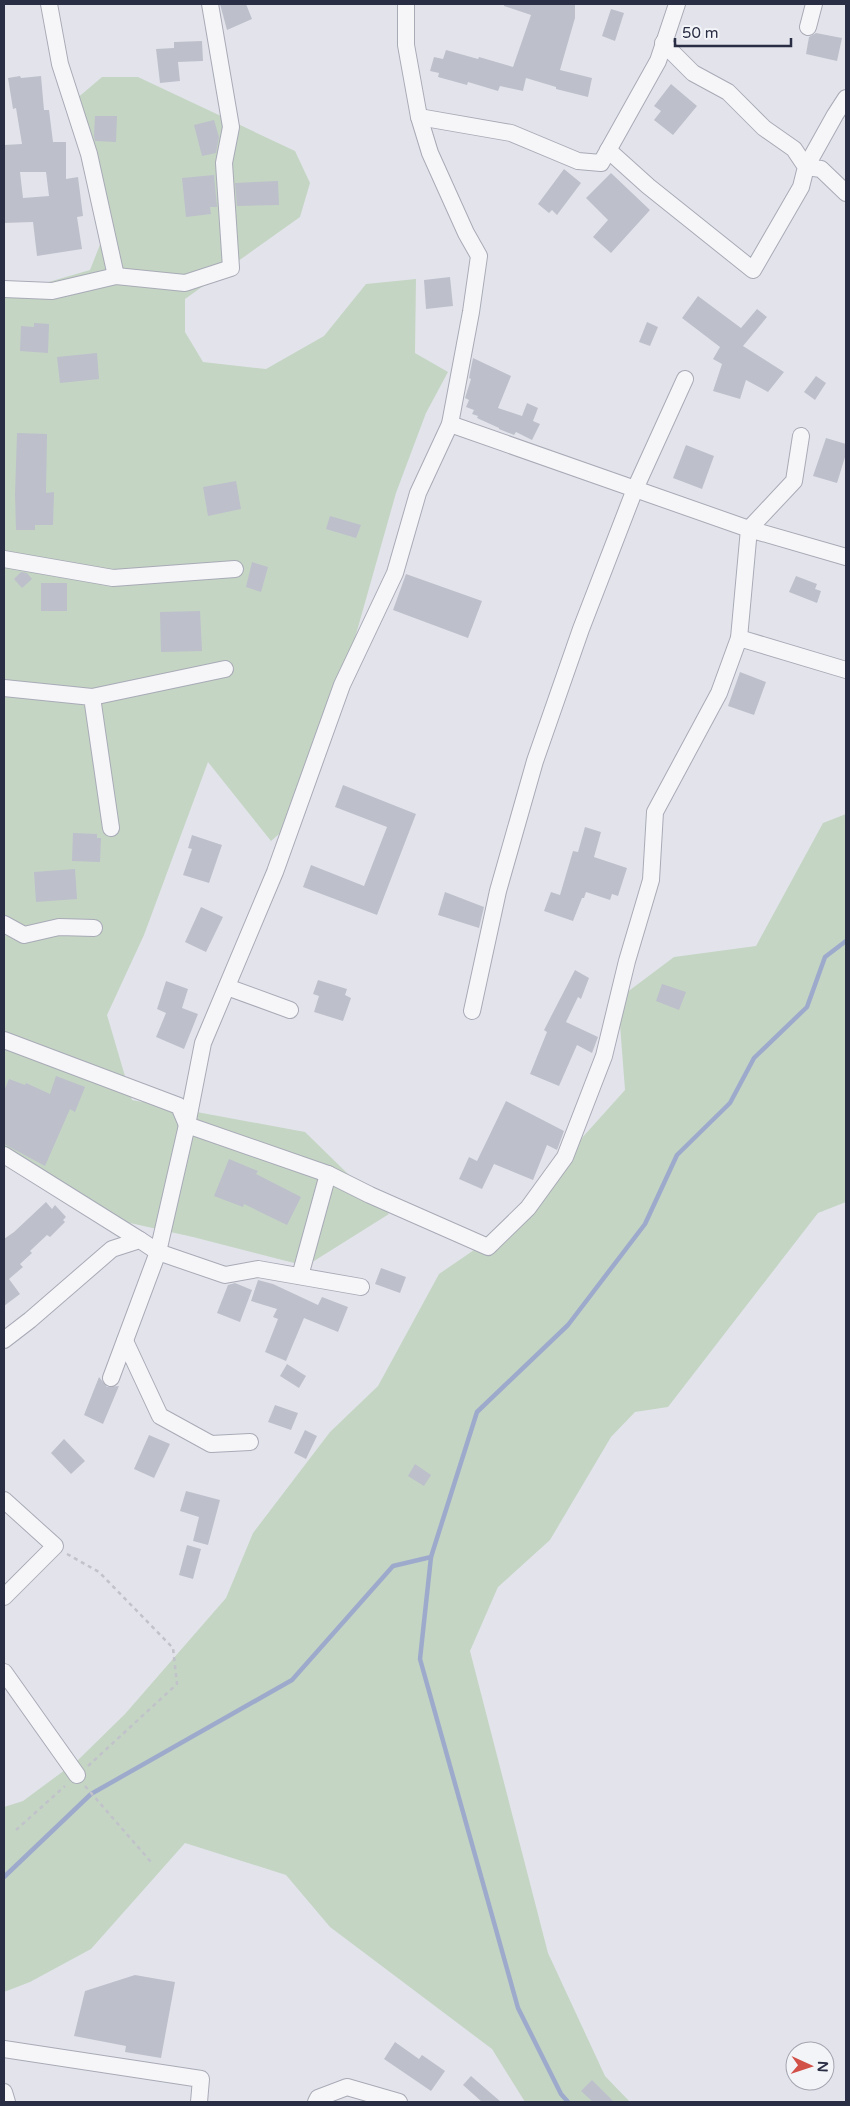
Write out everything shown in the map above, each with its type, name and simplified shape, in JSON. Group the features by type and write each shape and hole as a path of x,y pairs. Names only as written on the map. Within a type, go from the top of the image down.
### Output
{"street":[{"path":"48,4 60,64 89,154 116,276"},
{"path":"4,289 52,291 116,276 185,283 231,268 224,163 231,127 210,4"},
{"path":"111,1378 158,1252 187,1125 203,1043 275,872 342,685 395,573 418,493 450,424 471,312 479,256 466,233 430,153 419,117 406,45 406,4"},
{"path":"419,117 511,134 578,161 601,163 658,61 677,4"},
{"path":"808,27 814,4"},
{"path":"663,43 693,73 728,92 764,128 794,149 806,167 821,169 846,193"},
{"path":"608,150 648,186 753,270 801,187 806,167 846,98"},
{"path":"472,1011 498,891 535,761 581,629 636,489 685,379"},
{"path":"450,424 749,530 846,557"},
{"path":"4,1040 179,1106 187,1125 328,1174 370,1195 488,1247 528,1208 564,1157 604,1056 627,961 651,880 656,812 718,693 739,638 749,530 794,481 801,436"},
{"path":"4,559 113,578 235,570"},
{"path":"739,638 846,670"},
{"path":"4,688 92,697 225,669"},
{"path":"92,697 111,828"},
{"path":"4,924 24,935 59,927 94,928"},
{"path":"227,987 290,1010"},
{"path":"4,1155 158,1252 225,1274 258,1269 361,1287"},
{"path":"300,1276 328,1174"},
{"path":"4,1340 112,1249 140,1240"},
{"path":"125,1341 160,1416 211,1444 250,1442"},
{"path":"4,1500 55,1546 4,1597"},
{"path":"4,1672 77,1775"},
{"path":"4,2049 201,2079 199,2102"},
{"path":"316,2102 318,2098 346,2087 399,2102"},
{"path":"4,2092 7,2102"}],"path":[{"path":"16,1830 177,1684 173,1648 99,1572 55,1546"},
{"path":"77,1775 91,1794 151,1862"}],"green space":[{"path":"102,77 138,77 295,151 310,183 300,217 185,299 185,332 203,362 266,369 324,336 366,284 416,279 415,353 448,372 426,413 396,493 306,811 271,841 208,762 144,935 107,1015 132,1100 305,1132 389,1214 306,1266 193,1237 103,1217 4,1149 4,295 90,270 103,237 77,141 75,100"},
{"path":"846,814 846,1202 818,1213 668,1407 635,1412 611,1437 550,1540 498,1587 470,1651 548,1953 605,2076 630,2102 525,2102 492,2049 330,1927 286,1875 185,1843 91,1949 30,1982 4,1992 4,1807 23,1801 77,1761 125,1714 226,1598 253,1533 330,1432 378,1386 439,1274 493,1237 625,1090 618,999 674,957 756,946 823,823"}],"building":[{"path":"220,4 246,4 252,19 227,30"},
{"path":"504,4 575,4 575,18 560,70 592,78 588,97 556,89 556,87 526,78 523,91 500,86 498,91 468,82 467,85 438,77 439,73 430,71 434,57 443,59 446,50 513,67 531,15 504,6"},
{"path":"611,9 624,13 615,41 602,36"},
{"path":"816,33 842,38 837,61 806,54 809,37"},
{"path":"202,41 203,61 178,62 180,81 160,83 156,49 174,48 174,42"},
{"path":"41,76 44,110 49,110 53,142 66,142 66,179 78,177 83,216 77,217 82,249 37,256 33,222 4,223 4,145 22,144 16,108 13,109 8,78","holes":["20,172 46,172 49,196 23,198"]},
{"path":"671,84 697,106 673,135 654,120 661,111 654,106"},
{"path":"95,116 117,116 116,142 95,141"},
{"path":"214,120 219,137 216,153 202,156 194,125"},
{"path":"564,169 581,183 557,215 552,210 549,213 538,204"},
{"path":"611,173 650,210 611,253 593,237 608,220 586,198"},
{"path":"214,175 217,207 210,207 211,214 186,217 182,178"},
{"path":"278,181 279,205 237,206 235,183"},
{"path":"450,277 453,306 426,309 424,280"},
{"path":"698,296 741,328 757,309 767,317 743,346 784,372 768,392 746,380 740,399 713,391 722,364 713,359 720,347 682,318"},
{"path":"647,322 658,327 650,346 639,342"},
{"path":"34,323 49,324 48,353 20,351 21,326 34,327"},
{"path":"97,353 99,379 60,383 57,357"},
{"path":"473,358 511,376 498,408 522,416 527,403 538,408 533,421 540,424 532,440 516,432 514,435 499,429 477,418 478,416 472,414 474,410 466,407 469,400 465,398 471,379 469,378"},
{"path":"816,376 826,383 815,400 804,392"},
{"path":"17,433 47,434 46,493 54,492 53,525 35,525 35,530 16,530"},
{"path":"826,438 846,444 846,454 837,483 813,476"},
{"path":"686,445 714,456 702,489 673,478"},
{"path":"236,481 241,509 208,516 203,487"},
{"path":"330,516 361,525 356,538 326,529"},
{"path":"252,562 268,567 261,592 246,587"},
{"path":"21,572 27,573 32,579 22,588 14,579"},
{"path":"406,574 482,601 468,638 393,610"},
{"path":"796,576 817,584 815,589 821,591 817,603 789,592"},
{"path":"41,583 67,583 67,611 41,611"},
{"path":"200,611 202,651 161,652 160,612"},
{"path":"740,672 766,682 754,715 728,706"},
{"path":"343,785 416,814 377,915 303,887 311,865 364,886 387,827 335,807"},
{"path":"585,827 601,832 594,857 627,868 618,896 612,894 610,900 586,892 573,921 544,911 551,892 560,895 573,851 578,852"},
{"path":"73,833 97,834 97,838 101,838 100,862 72,861"},
{"path":"192,835 222,845 209,883 183,875 192,849 188,848"},
{"path":"75,869 77,899 36,902 34,872"},
{"path":"445,892 484,907 479,928 438,915"},
{"path":"201,907 223,917 206,952 185,942"},
{"path":"575,970 589,978 581,999 578,997 566,1022 598,1037 592,1053 577,1045 559,1086 530,1074 547,1032 544,1030"},
{"path":"318,980 347,989 345,995 351,998 343,1021 314,1012 319,996 313,994"},
{"path":"166,981 188,989 182,1008 198,1014 184,1049 156,1037 166,1013 157,1009"},
{"path":"662,984 686,992 679,1010 656,1001"},
{"path":"56,1076 85,1087 75,1112 70,1109 45,1166 4,1144 4,1091 9,1079 25,1085 26,1083 50,1094"},
{"path":"506,1101 564,1131 557,1150 547,1145 533,1180 494,1164 482,1189 459,1179 469,1157 477,1161"},
{"path":"229,1159 258,1171 256,1174 301,1197 287,1225 244,1204 243,1207 214,1196"},
{"path":"46,1202 52,1209 55,1205 66,1217 63,1220 65,1222 50,1237 47,1235 30,1251 32,1253 20,1264 23,1267 9,1279 20,1294 4,1306 4,1239"},
{"path":"381,1268 406,1277 400,1293 375,1284"},
{"path":"258,1280 273,1284 318,1305 322,1297 348,1307 338,1332 304,1318 286,1361 265,1352 278,1319 273,1317 277,1309 251,1301"},
{"path":"235,1283 252,1290 240,1322 217,1313 228,1285"},
{"path":"287,1364 306,1376 299,1388 280,1376"},
{"path":"99,1377 107,1387 119,1386 103,1424 84,1415"},
{"path":"275,1405 298,1413 291,1430 268,1422"},
{"path":"305,1430 317,1436 306,1459 294,1453"},
{"path":"149,1435 170,1444 154,1478 134,1469"},
{"path":"64,1439 85,1461 71,1474 51,1453"},
{"path":"415,1464 431,1475 424,1486 408,1476"},
{"path":"186,1491 220,1500 208,1545 193,1541 199,1517 180,1511"},
{"path":"187,1545 201,1549 193,1579 179,1575"},
{"path":"135,1975 175,1982 161,2058 125,2052 126,2046 74,2036 85,1991"},
{"path":"395,2042 419,2059 422,2055 445,2071 431,2091 384,2059"},
{"path":"471,2076 501,2102 482,2102 463,2085"},
{"path":"592,2080 614,2102 593,2102 581,2091"}],"waterway":[{"path":"568,2102 561,2094 518,2008 420,1659 431,1557 477,1412 568,1325 645,1224 677,1155 730,1103 754,1058 807,1007 825,957 846,941"},
{"path":"4,1877 91,1794 292,1680 393,1566 431,1557"}]}
